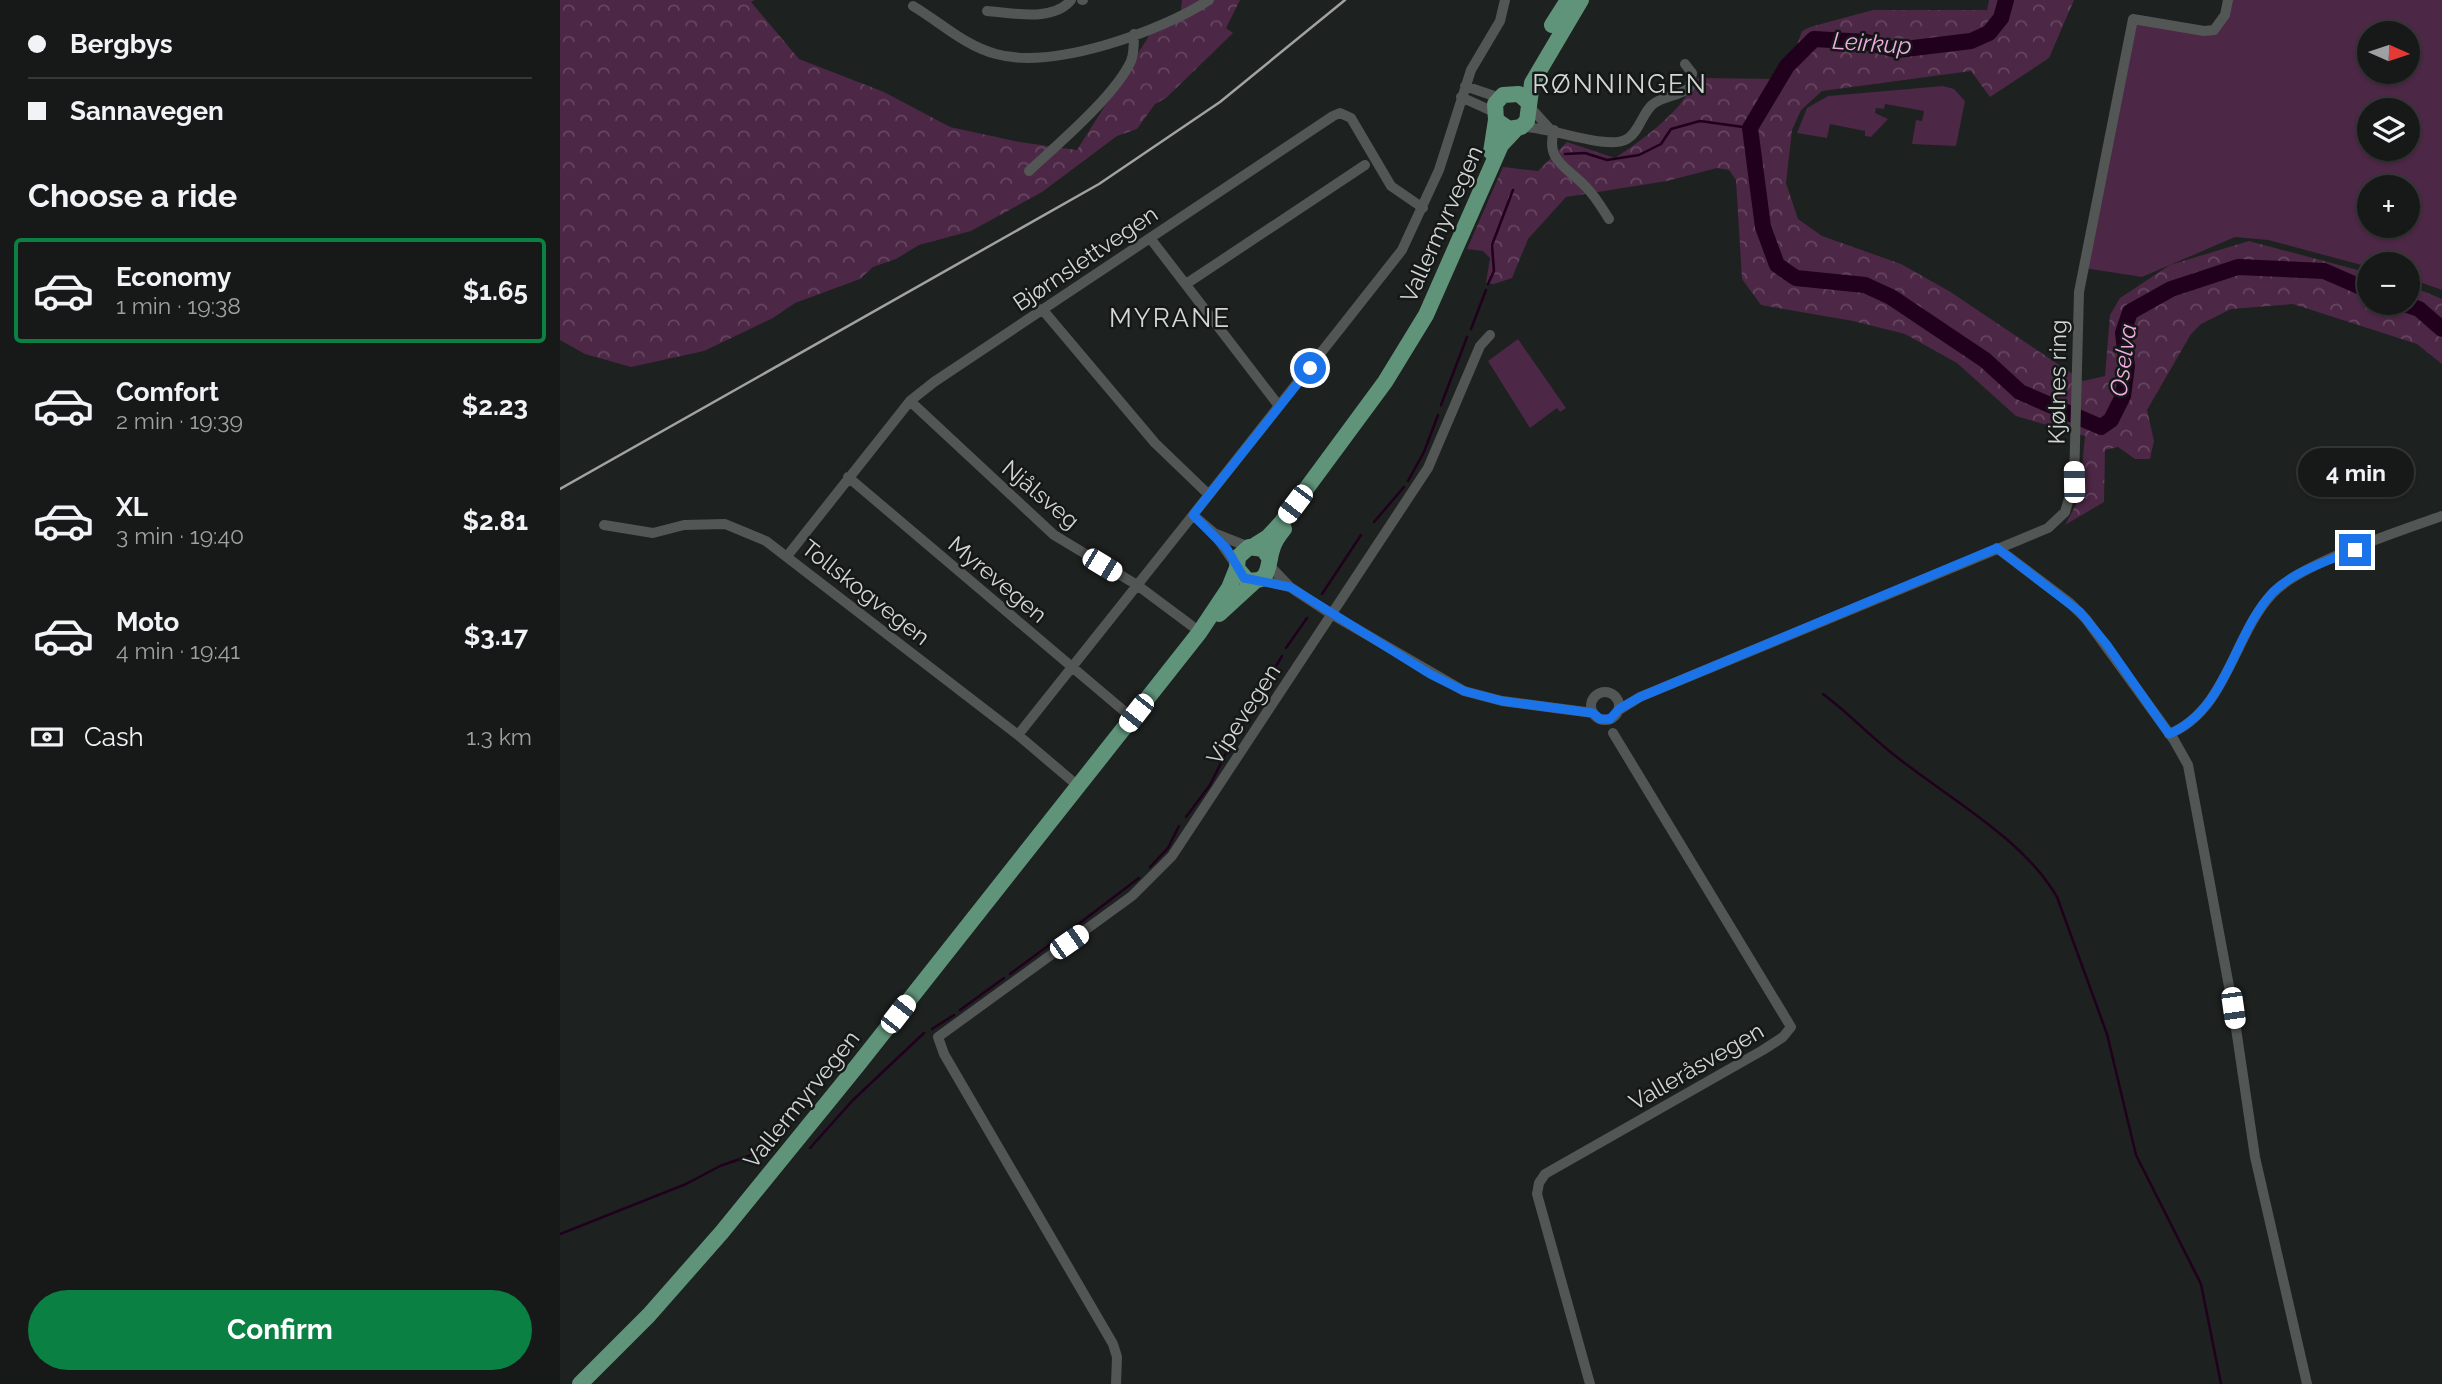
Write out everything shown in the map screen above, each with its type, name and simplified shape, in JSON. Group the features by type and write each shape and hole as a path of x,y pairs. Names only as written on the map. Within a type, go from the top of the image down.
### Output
{"main road":[{"name":"Vallermyrvegen","path":"1410,340 1489,155 1500,106 1528,71 1568,0"},
{"path":"1529,104 1519,94 1500,106 1506,128 1519,127 1529,118 1532,83 1581,0"},
{"name":"Vallermyrvegen","path":"1270,562 1280,534 1332,465 1426,315 1501,145 1519,127"},
{"name":"Vallermyrvegen","path":"1251,547 1275,530 1355,425"},
{"path":"1251,547 1263,549 1270,562 1268,573 1257,581 1244,578 1237,566 1240,553 1251,547"},
{"name":"Vallermyrvegen","path":"580,1384 649,1315 722,1232 857,1066 1229,588 1237,566"},
{"name":"Vallermyrvegen","path":"1196,629 1257,581"}],"street":[{"path":"987,11 1045,13 1059,10 1071,0"},
{"path":"918,5 982,49 1023,59 1068,55 1135,34 1209,0"},
{"name":"Kjølnes ring","path":"1619,709 1640,697 2048,528 2065,512 2074,482 2079,292 2133,19 2214,30 2225,15 2228,0"},
{"path":"1018,735 1402,250 1423,208 1444,155 1465,86 1477,57 1500,20 1505,1"},
{"path":"1029,171 1087,117 1132,61 1135,34"},
{"path":"1519,127 1551,129 1601,142 1625,141 1656,102 1681,94 1690,86 1692,73 1685,64"},
{"path":"1465,86 1500,106"},
{"path":"1461,97 1500,106"},
{"path":"1529,104 1551,129 1556,161 1587,188 1609,219"},
{"name":"Bjørnslettvegen","path":"788,555 910,401 1042,309 1340,113 1351,118 1391,186 1423,208"},
{"path":"1186,284 1365,164"},
{"path":"1150,238 1279,406"},
{"path":"1042,309 1155,443 1208,494"},
{"name":"Vipevegen","path":"1116,1384 1117,1357 1113,1344 944,1054 938,1037 1104,918 1162,869 1181,845 1428,468 1480,346 1490,335"},
{"name":"Njålsveg","path":"910,401 1054,535 1137,585 1196,629"},
{"name":"Myrevegen","path":"848,477 1124,711"},
{"path":"1193,515 1213,532 1237,566"},
{"path":"2169,734 2191,722 2210,699 2262,607 2283,583 2372,542 2442,516"},
{"name":"Tollskogvegen","path":"604,526 653,533 684,525 725,524 766,541 788,555 1018,735 1071,780"},
{"path":"1213,532 1251,547"},
{"path":"1997,548 2080,612 2107,645 2169,734 2191,773 2233,1008 2255,1157 2307,1384"},
{"path":"1270,562 1290,587 1331,614 1464,691 1502,701 1593,713"},
{"path":"1257,581 1290,587"},
{"path":"1571,709 1592,701 1598,694 1613,694 1618,699 1619,709 1606,720 1597,718 1593,713 1592,701"},
{"name":"Kjølnes ring","path":"1613,694 1640,697"},
{"name":"Valleråsvegen","path":"1590,1384 1537,1194 1539,1182 1545,1174 1763,1050 1783,1037 1791,1027 1613,733"}],"green space":[{"path":"560,0 755,0 751,2 799,59 884,92 950,127 1019,142 1077,150 1152,31 1180,21 1182,0 1240,0 1226,28 1233,33 1166,98 1155,104 1137,129 1117,136 1042,192 971,231 919,245 896,259 873,267 860,279 795,303 773,318 704,351 631,367 585,354 560,340"},
{"path":"1989,0 2074,0 2049,58 1990,97 1971,71 1822,91 1801,110 1792,130 1786,183 1798,219 1822,236 1901,264 1949,291 2083,381 2105,376 2110,315 2120,298 2170,265 2249,241 2357,270 2357,315 2420,315 2420,290 2442,299 2442,364 2417,344 2293,304 2231,309 2201,324 2191,334 2147,410 2154,441 2150,459 2135,459 2118,447 2105,450 2104,502 2065,525 2079,499 2085,436 2016,416 1957,363 1905,334 1853,321 1761,305 1742,279 1736,180 1729,170 1717,168 1667,181 1566,197 1528,239 1512,278 1494,284 1486,283 1490,258 1483,251 1467,249 1503,167 1538,171 1567,142 1615,158 1663,122 1680,105 1698,78 1785,79 1802,31 1810,27 1873,10 1987,10"},
{"path":"2228,0 2442,0 2442,290 2420,282 2420,252 2357,252 2357,264 2268,240 2235,237 2142,277 2084,268 2133,19 2204,31 2221,23"},
{"path":"1943,86 1954,89 1965,101 1956,146 1912,144 1916,120 1922,121 1924,111 1885,104 1884,109 1876,108 1875,113 1888,119 1871,137 1865,136 1865,131 1830,124 1827,138 1797,133 1807,108 1828,96"},
{"path":"1518,339 1566,408 1560,412 1557,408 1530,428 1488,361"}],"waterway":[{"name":"Oselva","path":"2006,0 2001,18 1989,33 1971,41 1897,50 1866,42 1814,39 1787,66 1750,128 1763,227 1777,265 1796,278 1865,285 1891,297 1985,360 2020,392 2101,427 2111,420 2123,396 2127,366 2123,333 2130,312 2171,289 2238,267 2324,271 2357,285"},
{"path":"1565,154 1585,153 1607,160 1639,155 1661,144 1671,129 1700,121 1750,128"},
{"path":"1488,284 1494,271 1492,245 1513,190"},
{"path":"1471,329 1486,290"},
{"name":"Oselva","path":"2420,310 2442,329"},
{"path":"1441,405 1467,337"},
{"path":"1408,481 1424,452 1438,415"},
{"path":"1374,522 1404,487"},
{"path":"1322,594 1361,535"},
{"path":"1286,648 1307,618"},
{"path":"1257,698 1282,656"},
{"path":"1823,694 1888,750 2003,836 2042,875 2057,897 2107,1034 2136,1155 2201,1284 2221,1384"},
{"path":"1186,817 1210,785 1250,705"},
{"path":"1150,867 1168,848 1179,826"},
{"path":"1064,935 1139,878"},
{"path":"1010,974 1056,940"},
{"path":"960,1010 1004,978"},
{"path":"932,1029 954,1015"},
{"path":"810,1148 853,1100 924,1033"},
{"path":"560,1234 686,1184 720,1166 766,1150"}],"railway":[{"path":"560,489 1099,184 1220,102 1345,0"}],"district":[{"name":"RØNNINGEN","path":"1620,84"},
{"name":"MYRANE","path":"1170,318"}],"route":[{"path":"1310,368 1193,515 1213,532 1227,549 1238,572 1251,581 1259,580 1290,587 1430,674 1464,691 1548,709 1593,713 1600,719 1610,719 1619,709 1635,703 1640,697 1997,548 2080,612 2126,671 2169,734 2182,729 2197,717 2273,592 2294,577 2355,550"}],"water label":[{"name":"Leirkup","path":"1872,43"}]}
